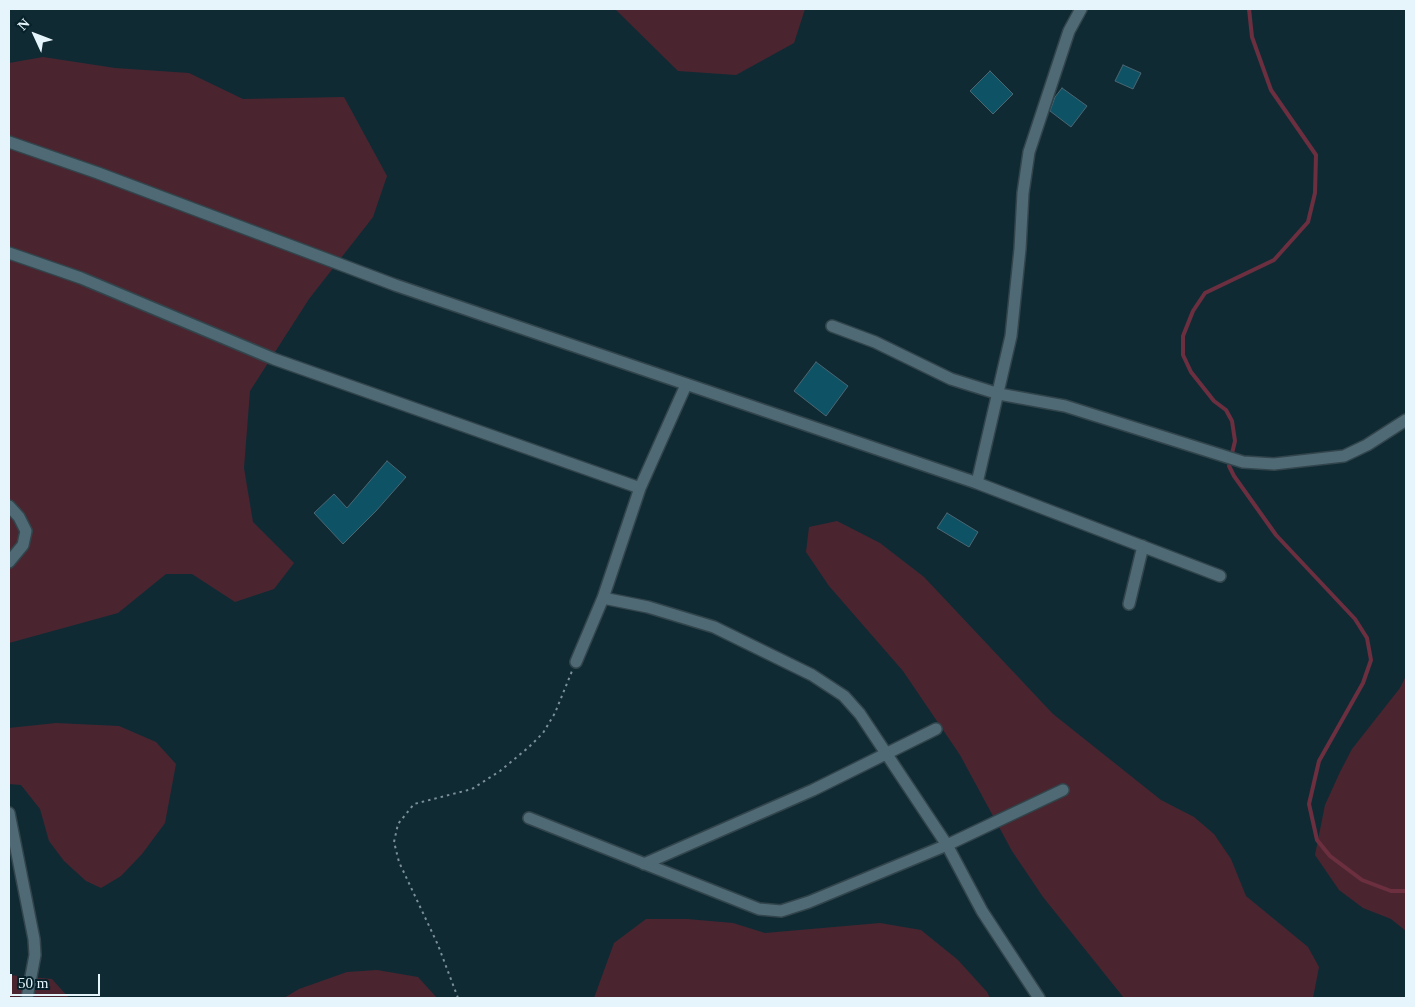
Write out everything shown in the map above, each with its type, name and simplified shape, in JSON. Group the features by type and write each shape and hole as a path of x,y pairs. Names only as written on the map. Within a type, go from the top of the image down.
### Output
{"street":[{"path":"977,483 1011,336 1020,248 1023,193 1029,152 1069,31 1081,9"},
{"path":"9,142 98,173 395,285 977,483 1220,576"},
{"path":"9,253 81,278 274,359 640,488"},
{"path":"832,326 875,342 951,379 998,394 1065,406 1243,462 1274,464 1344,456 1367,445 1406,420"},
{"path":"576,662 602,598 640,488 686,385"},
{"path":"9,506 19,517 26,531 23,545 9,562"},
{"path":"1129,604 1143,546"},
{"path":"602,598 648,607 714,628 812,675 844,696 860,714 947,844 982,911 1039,998"},
{"path":"644,864 887,754 936,729"},
{"path":"529,818 759,910 781,911 809,902 947,844 1063,790"},
{"path":"9,813 34,939 35,955 27,998"}],"path":[{"path":"458,998 438,945 399,862 394,842 398,824 414,804 472,789 500,771 529,747 543,733 555,713 576,662"}],"shaded area":[{"path":"615,9 805,9 794,43 736,75 678,71"},
{"path":"43,57 115,68 189,73 243,99 344,97 387,176 373,217 309,299 250,391 244,468 253,522 294,563 274,589 235,602 192,574 166,574 118,613 9,643 9,63"},
{"path":"837,521 880,543 924,577 1053,714 1161,800 1194,817 1214,834 1231,859 1246,896 1308,947 1319,967 1313,998 1124,998 1043,897 1012,851 960,755 903,671 829,586 806,552 809,527"},
{"path":"1406,676 1406,931 1391,919 1363,908 1339,890 1315,855 1325,805 1340,772 1352,749 1400,688"},
{"path":"56,723 119,726 156,742 176,764 165,823 142,854 121,876 101,888 86,881 64,861 49,841 40,809 21,785 9,784 9,728"},
{"path":"646,919 687,919 733,923 765,933 880,923 921,930 958,960 987,992 990,998 594,998 614,943"},
{"path":"377,970 418,977 437,998 284,998 299,989 347,972"},
{"path":"9,975 52,979 69,998 9,998"}],"building":[{"path":"1123,65 1141,73 1133,89 1115,81"},
{"path":"990,71 1013,94 993,114 970,91"},
{"path":"1062,88 1087,106 1071,127 1050,111 1055,97"},
{"path":"816,362 848,386 826,416 794,391"},
{"path":"387,461 406,477 343,544 314,513 334,494 347,508"},
{"path":"947,513 978,532 969,547 937,528"}],"waterway":[{"path":"1249,9 1252,37 1271,90 1316,155 1315,193 1308,222 1274,260 1205,293 1193,311 1183,336 1183,355 1191,372 1214,401 1226,410 1232,421 1235,441 1229,466 1234,476 1276,535 1355,619 1367,638 1371,660 1363,683 1319,761 1309,804 1317,840 1330,856 1362,880 1391,891 1406,891"}]}
